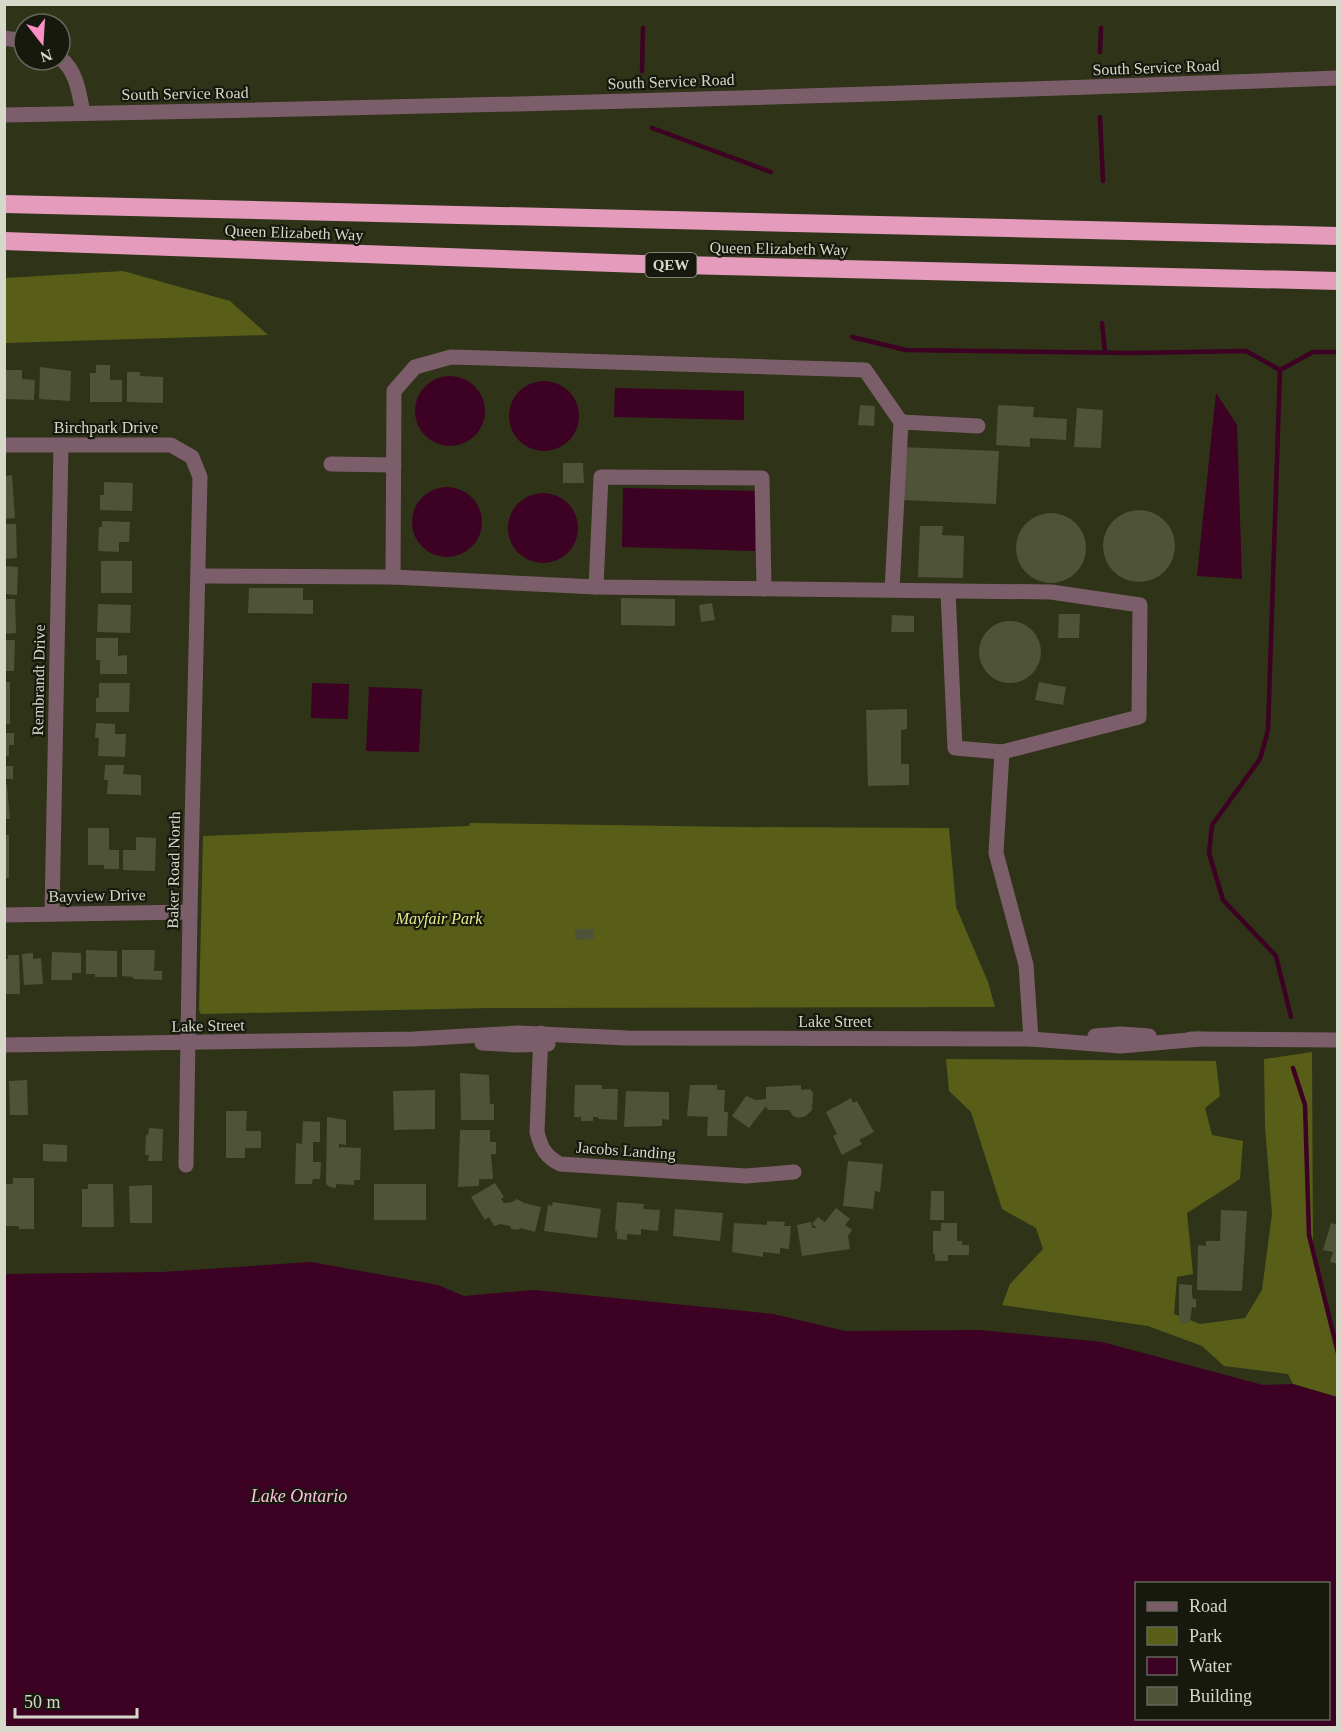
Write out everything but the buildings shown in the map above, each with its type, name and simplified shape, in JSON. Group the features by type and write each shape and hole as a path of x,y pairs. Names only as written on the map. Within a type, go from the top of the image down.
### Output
{"highway":[{"name":"Queen Elizabeth Way","path":"4,204 1338,236"},
{"name":"Queen Elizabeth Way","path":"4,241 641,264 1338,281"}],"street":[{"path":"71,72 78,87 82,113"},
{"name":"South Service Road","path":"4,115 1114,87 1338,78"},
{"path":"393,576 394,391 416,367 451,357 865,370 901,422 892,590"},
{"path":"901,422 978,426"},
{"name":"Birchpark Drive","path":"4,445 171,445 192,457 200,477 199,576"},
{"name":"Rembrandt Drive","path":"52,914 61,446"},
{"path":"331,464 394,465"},
{"path":"596,587 601,477 762,478 764,589"},
{"path":"199,576 393,576 596,587 1051,592 1140,605 1139,717 1002,752 955,748 948,591"},
{"name":"Baker Road North","path":"186,1164 199,576"},
{"path":"1002,752 996,853 1026,965 1037,1040"},
{"name":"Bayview Drive","path":"4,915 190,912"},
{"name":"Lake Street","path":"4,1045 413,1039 1037,1040 1121,1034 1200,1040 1338,1040"},
{"name":"Jacobs Landing","path":"540,1039 537,1132 540,1147 550,1158 560,1164 746,1176 794,1172"}],"green space":[{"path":"123,271 230,301 268,335 5,343 5,278"},
{"name":"Mayfair Park","path":"470,823 949,828 956,907 988,982 995,1007 490,1008 201,1014 199,1010 203,836 469,826"},
{"path":"1312,1052 1313,1247 1337,1353 1337,1397 1293,1384 1288,1374 1224,1366 1202,1346 1148,1326 1002,1305 1010,1284 1043,1249 1036,1228 1002,1209 971,1112 949,1091 946,1059 1216,1061 1220,1096 1205,1108 1212,1135 1243,1141 1240,1179 1187,1213 1193,1274 1177,1277 1174,1314 1200,1324 1245,1318 1262,1290 1272,1214 1265,1126 1264,1059"}],"water":[{"path":"443,376 457,376 470,382 479,391 485,404 483,424 475,436 457,446 443,446 430,440 421,431 415,418 415,404 421,391 430,382"},
{"path":"537,381 551,381 564,387 573,396 579,409 577,429 569,441 551,451 537,451 524,445 515,436 509,423 509,409 515,396 524,387"},
{"path":"615,388 744,391 744,420 614,417"},
{"path":"1216,393 1237,425 1242,579 1197,576"},
{"path":"447,487 460,490 472,497 479,509 482,522 479,535 472,547 460,554 447,557 434,554 422,547 415,535 412,522 415,509 422,497 434,490"},
{"path":"623,488 756,491 755,551 622,547"},
{"path":"543,493 556,496 568,503 575,515 578,528 575,541 568,553 556,560 543,563 530,560 518,553 511,541 508,528 511,515 518,503 530,496"},
{"path":"312,683 349,684 348,719 311,718"},
{"path":"369,687 422,689 419,752 366,751"},
{"name":"Lake Ontario","path":"311,1262 438,1285 464,1296 534,1290 773,1314 845,1331 979,1330 1102,1342 1263,1385 1293,1384 1337,1397 1337,1727 5,1727 5,1274 162,1272"}],"waterway":[{"path":"642,71 643,28"},
{"path":"1100,52 1101,28"},
{"path":"1100,117 1103,181"},
{"path":"652,128 771,172"},
{"path":"1102,323 1105,352"},
{"path":"852,337 906,350 1132,353 1246,351 1280,370"},
{"path":"1280,370 1313,352 1338,352"},
{"path":"1280,370 1268,730 1260,759 1212,825 1209,853 1223,900 1276,956 1291,1017"},
{"path":"1293,1068 1305,1105 1309,1235 1338,1353"}]}
